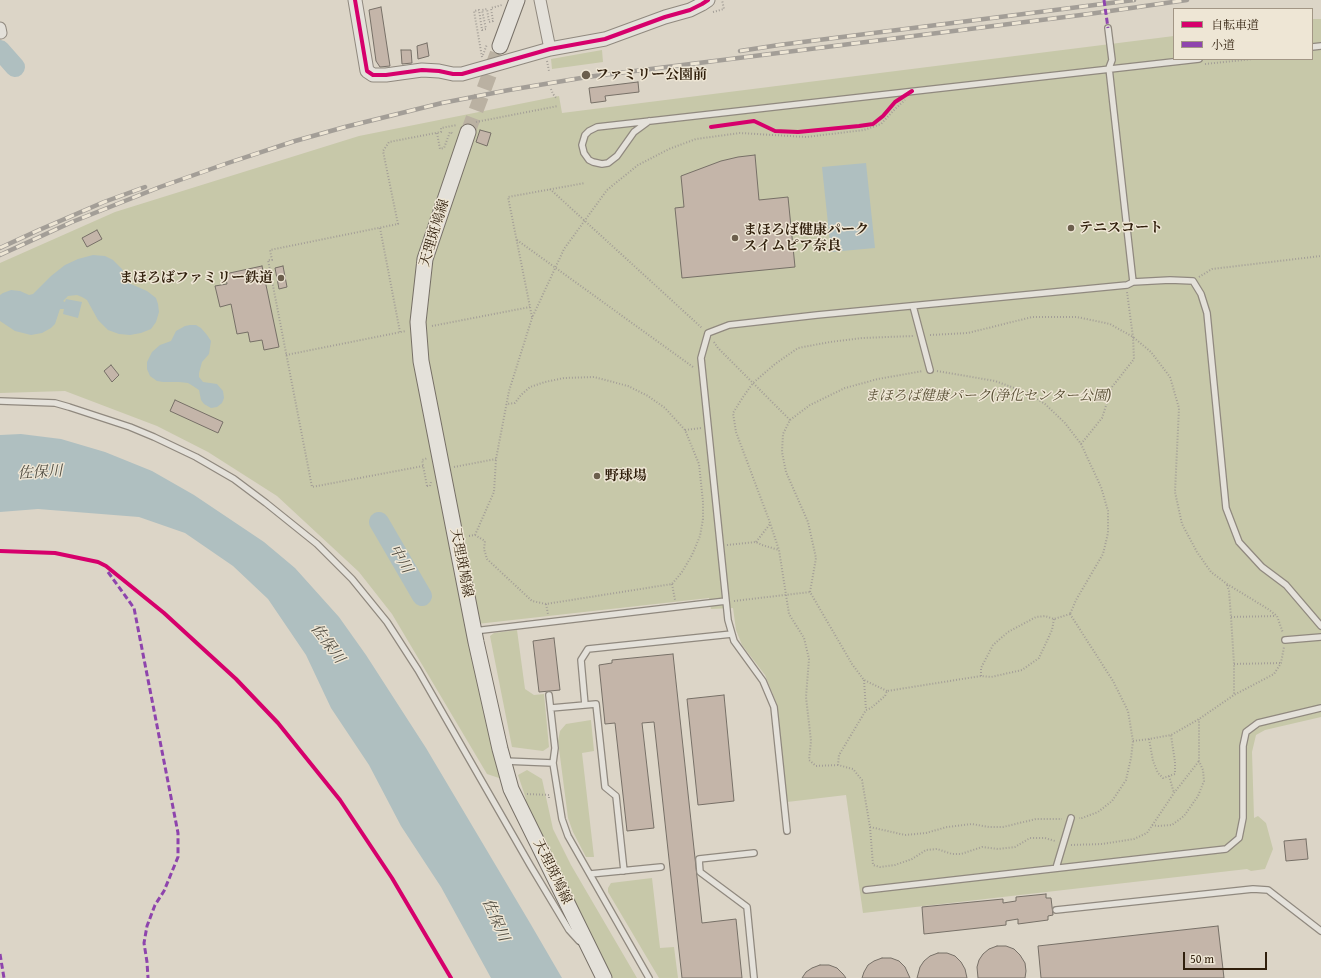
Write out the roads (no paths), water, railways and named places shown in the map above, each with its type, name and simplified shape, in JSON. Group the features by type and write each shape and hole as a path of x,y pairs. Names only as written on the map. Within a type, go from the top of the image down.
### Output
{"main road":[{"path":"500,46 512,2"},
{"name":"天理斑鳩線","path":"465,128 425,258 418,322 421,361 474,631 500,749 511,790 604,978"}],"street":[{"path":"356,0 367,71 373,75 386,75 422,70 462,74 550,49 605,39 665,17 690,10 708,0"},
{"path":"540,0 550,49"}],"lane":[{"path":"1108,28 1112,60 1109,68 1133,282"},
{"path":"649,121 634,132 617,156 608,163 602,164 593,162 589,160 584,153 582,145 583,140 589,131 594,128 649,121 1109,68 1189,60"},
{"path":"787,831 774,707 763,681 734,641 728,620 702,374 701,358 708,333 729,325 1127,285 1133,282 1170,280 1193,281 1201,294 1207,313 1226,508 1239,542 1262,567 1286,585 1321,626"},
{"path":"913,306 930,370"},
{"path":"0,401 55,403 122,424 154,437 196,457 234,479 317,544 352,579 387,622 418,670 530,865 570,930 596,962"},
{"path":"474,631 726,602"},
{"path":"585,705 581,660 588,650 732,634"},
{"path":"1285,640 1321,637"},
{"path":"549,695 555,748 553,763 562,819 568,836 649,978"},
{"path":"551,708 596,704 605,787 616,796 624,871"},
{"path":"866,890 1226,849 1239,838 1243,818 1243,746 1246,732 1258,723 1321,708"},
{"path":"503,761 553,763"},
{"path":"1056,868 1071,818"},
{"path":"754,853 699,859 700,872 747,907 754,978"},
{"path":"590,874 661,867"},
{"path":"1056,910 1253,889 1268,890 1321,931"}],"water":[{"path":"866,163 875,248 831,252 822,167"},
{"path":"93,255 105,256 113,260 122,269 131,284 147,291 156,298 159,312 156,322 151,329 130,335 119,334 108,330 98,320 87,300 77,295 68,296 63,301 65,302 66,299 82,302 78,318 63,314 64,309 60,309 55,324 42,333 31,335 15,331 0,321 0,295 11,290 20,291 29,295 33,294 51,276 65,265 78,259"},
{"path":"190,325 196,325 201,328 211,341 209,354 202,362 199,377 203,382 217,384 223,391 224,398 222,403 217,407 211,408 204,404 201,400 199,390 188,383 157,381 150,376 147,369 147,362 152,352 160,345 171,341 176,331"},
{"name":"佐保川","path":"21,434 61,439 105,452 152,471 194,495 264,542 295,568 339,617 366,655 426,748 562,978 491,978 441,887 401,826 369,765 331,708 306,655 268,599 233,566 185,533 139,517 38,509 0,512 0,435"}],"waterway":[{"name":"中川","path":"0,50 15,67"},
{"name":"中川","path":"379,522 422,596"}],"tunnel":[{"path":"468,132 500,46"}],"railway":[{"path":"740,51 1134,0"},
{"path":"0,255 72,222 160,187 228,163 295,141 442,103 587,77 1089,14 1187,0"},
{"path":"0,248 104,202 145,187"}],"place":[{"name":"ファミリー公園前","path":"586,75"},
{"name":"テニスコート","path":"1071,228"},
{"name":"まほろば健康パーク スイムピア奈良","path":"735,238"},
{"name":"まほろばファミリー鉄道","path":"281,278"},
{"name":"野球場","path":"597,476"}],"park label":[{"name":"まほろば健康パーク(浄化センター公園)","path":"988,396"}]}
